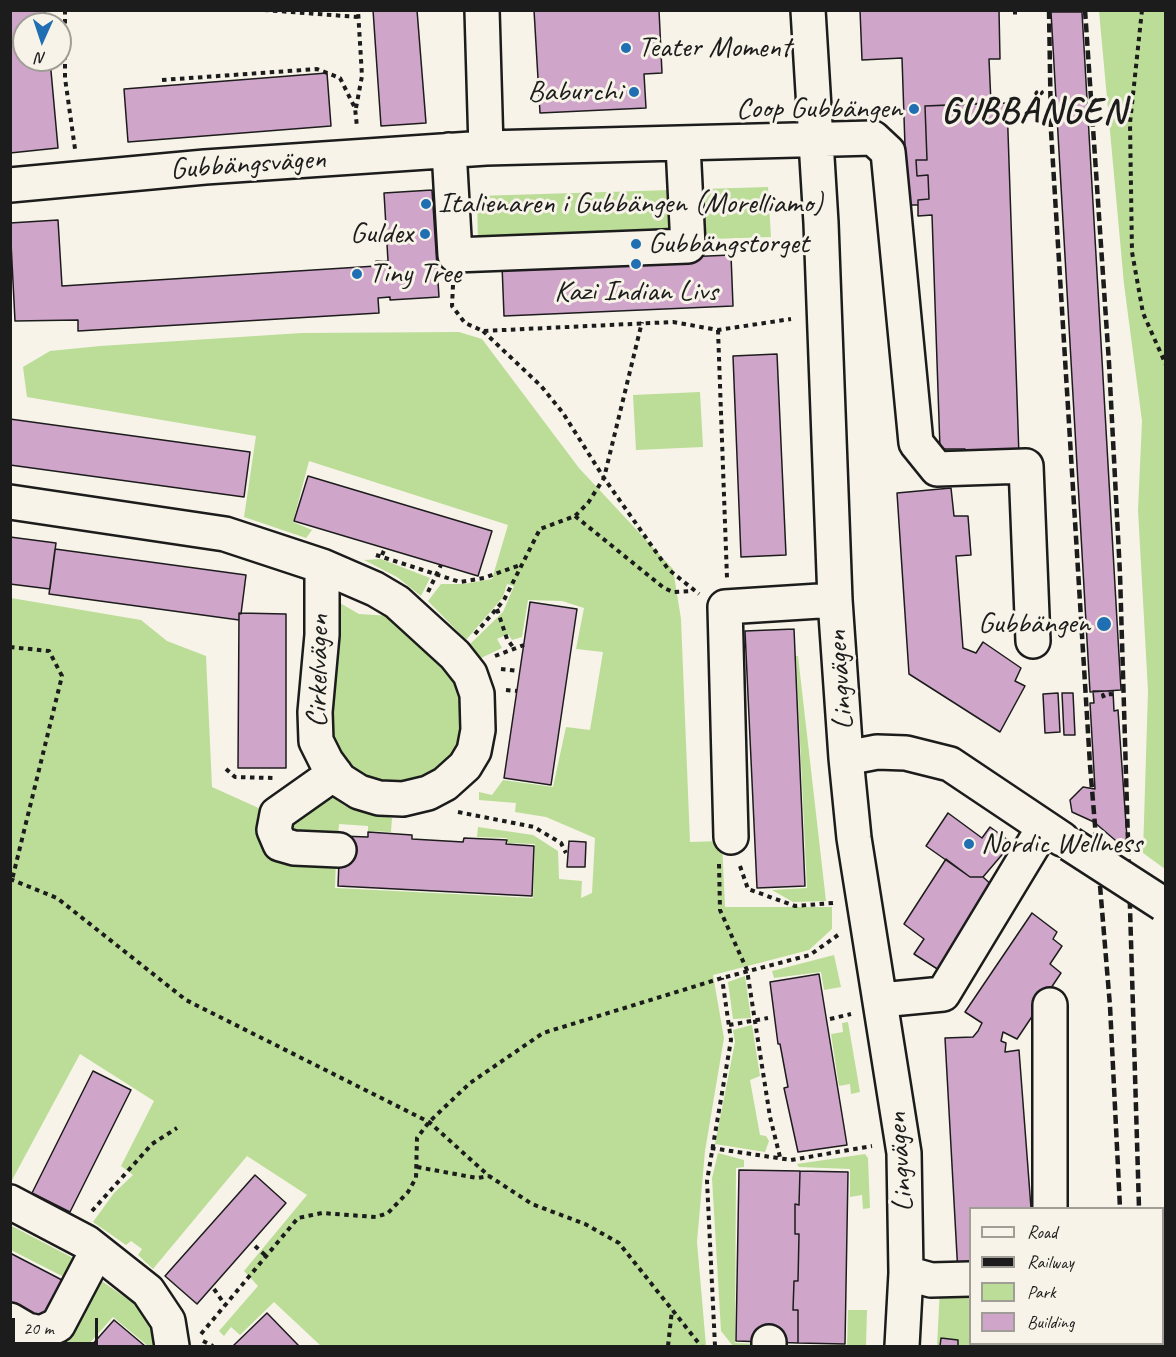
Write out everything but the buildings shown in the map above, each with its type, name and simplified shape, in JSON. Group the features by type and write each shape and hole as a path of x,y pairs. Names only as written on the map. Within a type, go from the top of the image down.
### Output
{"street":[{"path":"482,10 486,148"},
{"name":"Lingvägen","path":"808,10 814,141 821,224 835,600 846,758 869,1006 904,1153 906,1273 902,1347"},
{"name":"Gubbängsvägen","path":"10,185 205,167 449,150 873,138 888,152 916,443 937,469 1026,466 1033,641"},
{"path":"449,150 455,255 688,246 682,145"},
{"name":"Cirkelvägen","path":"10,502 225,534 322,566 375,589 397,602 455,655 470,674 477,694 479,712 474,751 465,766 445,784 428,793 403,799 379,798 359,792 340,780 316,741 315,712 322,635 322,566"},
{"path":"729,851 725,607 835,600"},
{"path":"846,758 877,752 906,753 950,764 1164,905"},
{"path":"335,773 277,814 274,830 280,844 294,848 339,850"},
{"path":"869,1006 944,994 1057,836"},
{"path":"1050,1005 1050,1207"},
{"path":"10,1202 86,1244 148,1291 184,1342"},
{"path":"10,1320 27,1330 41,1333 58,1325 86,1244"},
{"path":"906,1273 931,1280 969,1279"}],"path":[{"path":"64,10 65,78 75,149"},
{"path":"264,10 358,17"},
{"path":"357,128 356,108 362,76 358,10"},
{"path":"1015,10 1016,18"},
{"path":"1142,10 1131,123 1131,252 1143,313 1166,365"},
{"path":"162,80 317,69 340,78 356,108"},
{"path":"346,128 369,127"},
{"path":"68,150 87,148"},
{"path":"455,255 452,306 465,324 483,331 541,386 563,413 604,478 668,569 692,591 725,607 727,576 718,330"},
{"path":"483,331 672,321 718,330 790,319"},
{"path":"455,655 497,609 540,529 575,516 588,503 604,478 642,322"},
{"path":"575,516 664,588 673,592 692,591"},
{"path":"382,555 385,548"},
{"path":"371,554 382,555 460,582 484,578 521,565"},
{"path":"428,593 441,565"},
{"path":"497,609 507,639 513,647"},
{"path":"487,660 513,647 524,645"},
{"path":"10,646 49,651 62,676 11,879 57,898 186,1000 429,1122 489,1176 532,1204 585,1224 619,1243 701,1347"},
{"path":"1104,698 1103,695 1110,694 1111,698"},
{"path":"226,769 235,777 278,778"},
{"path":"451,807 459,813 534,827 561,843 566,853"},
{"path":"729,851 748,889 795,906 837,903"},
{"path":"729,851 720,910 747,970 771,1124 780,1157"},
{"path":"184,1342 225,1305 298,1218 322,1213 376,1217 388,1213 408,1192 416,1178 417,1138 429,1122 470,1083 543,1033 747,970 810,955 844,931"},
{"path":"715,1347 707,1181 731,1040 722,978"},
{"path":"830,1019 869,1006"},
{"path":"729,1025 768,1018"},
{"path":"86,1244 93,1209 152,1144 177,1128"},
{"path":"711,1148 791,1160 878,1145"},
{"path":"417,1167 477,1178 489,1176"},
{"path":"255,1246 266,1256"},
{"path":"214,1289 225,1305"},
{"path":"668,1347 672,1310"},
{"path":"715,1341 722,1347"}],"green space":[{"path":"1099,11 1164,11 1166,13 1165,869 1143,853 1148,691 1138,510 1142,421 1124,284"},
{"path":"768,187 771,237 478,247 477,196"},
{"path":"459,332 482,339 579,468 673,569 681,619 690,842 722,841 725,907 832,907 832,929 809,950 713,975 724,1038 705,1151 697,1242 706,1346 321,1346 274,1302 240,1335 231,1327 224,1336 219,1331 258,1286 244,1271 307,1195 247,1156 153,1269 138,1255 142,1249 131,1241 126,1245 93,1222 114,1193 133,1175 121,1166 154,1101 80,1054 11,1182 11,598 141,620 167,641 206,656 212,787 263,810 270,852 336,860 335,888 533,898 535,844 508,843 507,838 477,837 478,827 533,835 558,851 559,879 582,881 581,898 592,893 595,838 546,817 515,812 516,803 479,800 479,792 492,795 503,780 553,787 566,727 590,730 603,652 576,649 584,608 562,601 528,600 522,637 512,640 508,634 497,639 502,648 479,659 469,645 503,612 514,586 507,584 503,597 466,640 428,601 441,584 464,584 492,579 508,525 309,461 293,522 312,530 306,538 244,517 256,436 27,397 23,367 50,351 100,346 302,333"},
{"path":"700,392 703,447 636,450 633,395"},
{"path":"381,559 430,578 421,596 397,577 364,560"},
{"path":"328,596 359,614 392,616 425,644 457,682 464,696 461,743 449,764 423,781 383,785 349,770 330,741"},
{"path":"796,656 798,656 826,901 793,902 772,890 807,888"},
{"path":"325,791 345,806 392,818 391,832 368,831 368,826 339,824 338,839 289,837 287,819"},
{"path":"834,955 841,987 824,990 821,972 774,978 772,971"},
{"path":"745,976 751,1018 733,1019 728,982"},
{"path":"848,1022 860,1092 851,1094 850,1084 839,1086 831,1034 843,1032 842,1023"},
{"path":"752,1025 760,1076 750,1080 760,1135 766,1136 769,1141 765,1152 715,1144 735,1042 733,1030"},
{"path":"718,1153 744,1160 744,1167 736,1168 735,1343 759,1344 759,1346 733,1346 721,1331 712,1178"},
{"path":"865,1154 868,1158 870,1208 863,1209 862,1195 850,1197 850,1169 799,1167 797,1164"},
{"path":"10,1225 73,1258 64,1277 11,1250"},
{"path":"96,1277 136,1305 154,1335 154,1346 148,1346 113,1317 87,1346 11,1346 10,1324 39,1339"},
{"path":"940,1287 969,1288 969,1345 1089,1345 1089,1346 937,1346"},
{"path":"848,1310 867,1310 866,1346 847,1346"}],"railway":[{"path":"1049,10 1051,131 1090,765 1110,1006 1120,1207"},
{"path":"1085,10 1109,363 1120,574 1139,1207"}],"place":[{"name":"Teater Moment","path":"626,48"},
{"name":"Baburchi","path":"634,92"},
{"name":"Coop Gubbängen","path":"914,109"},
{"name":"Italienaren i Gubbängen (Morelliamo)","path":"426,204"},
{"name":"Guldex","path":"425,234"},
{"name":"Gubbängstorget","path":"636,244"},
{"name":"Kazi Indian Livs","path":"636,264"},
{"name":"Tiny Tree","path":"357,274"},
{"name":"Gubbängen","path":"1104,624"},
{"name":"Nordic Wellness","path":"969,844"}],"district":[{"name":"GUBBÄNGEN","path":"1034,113"}]}
